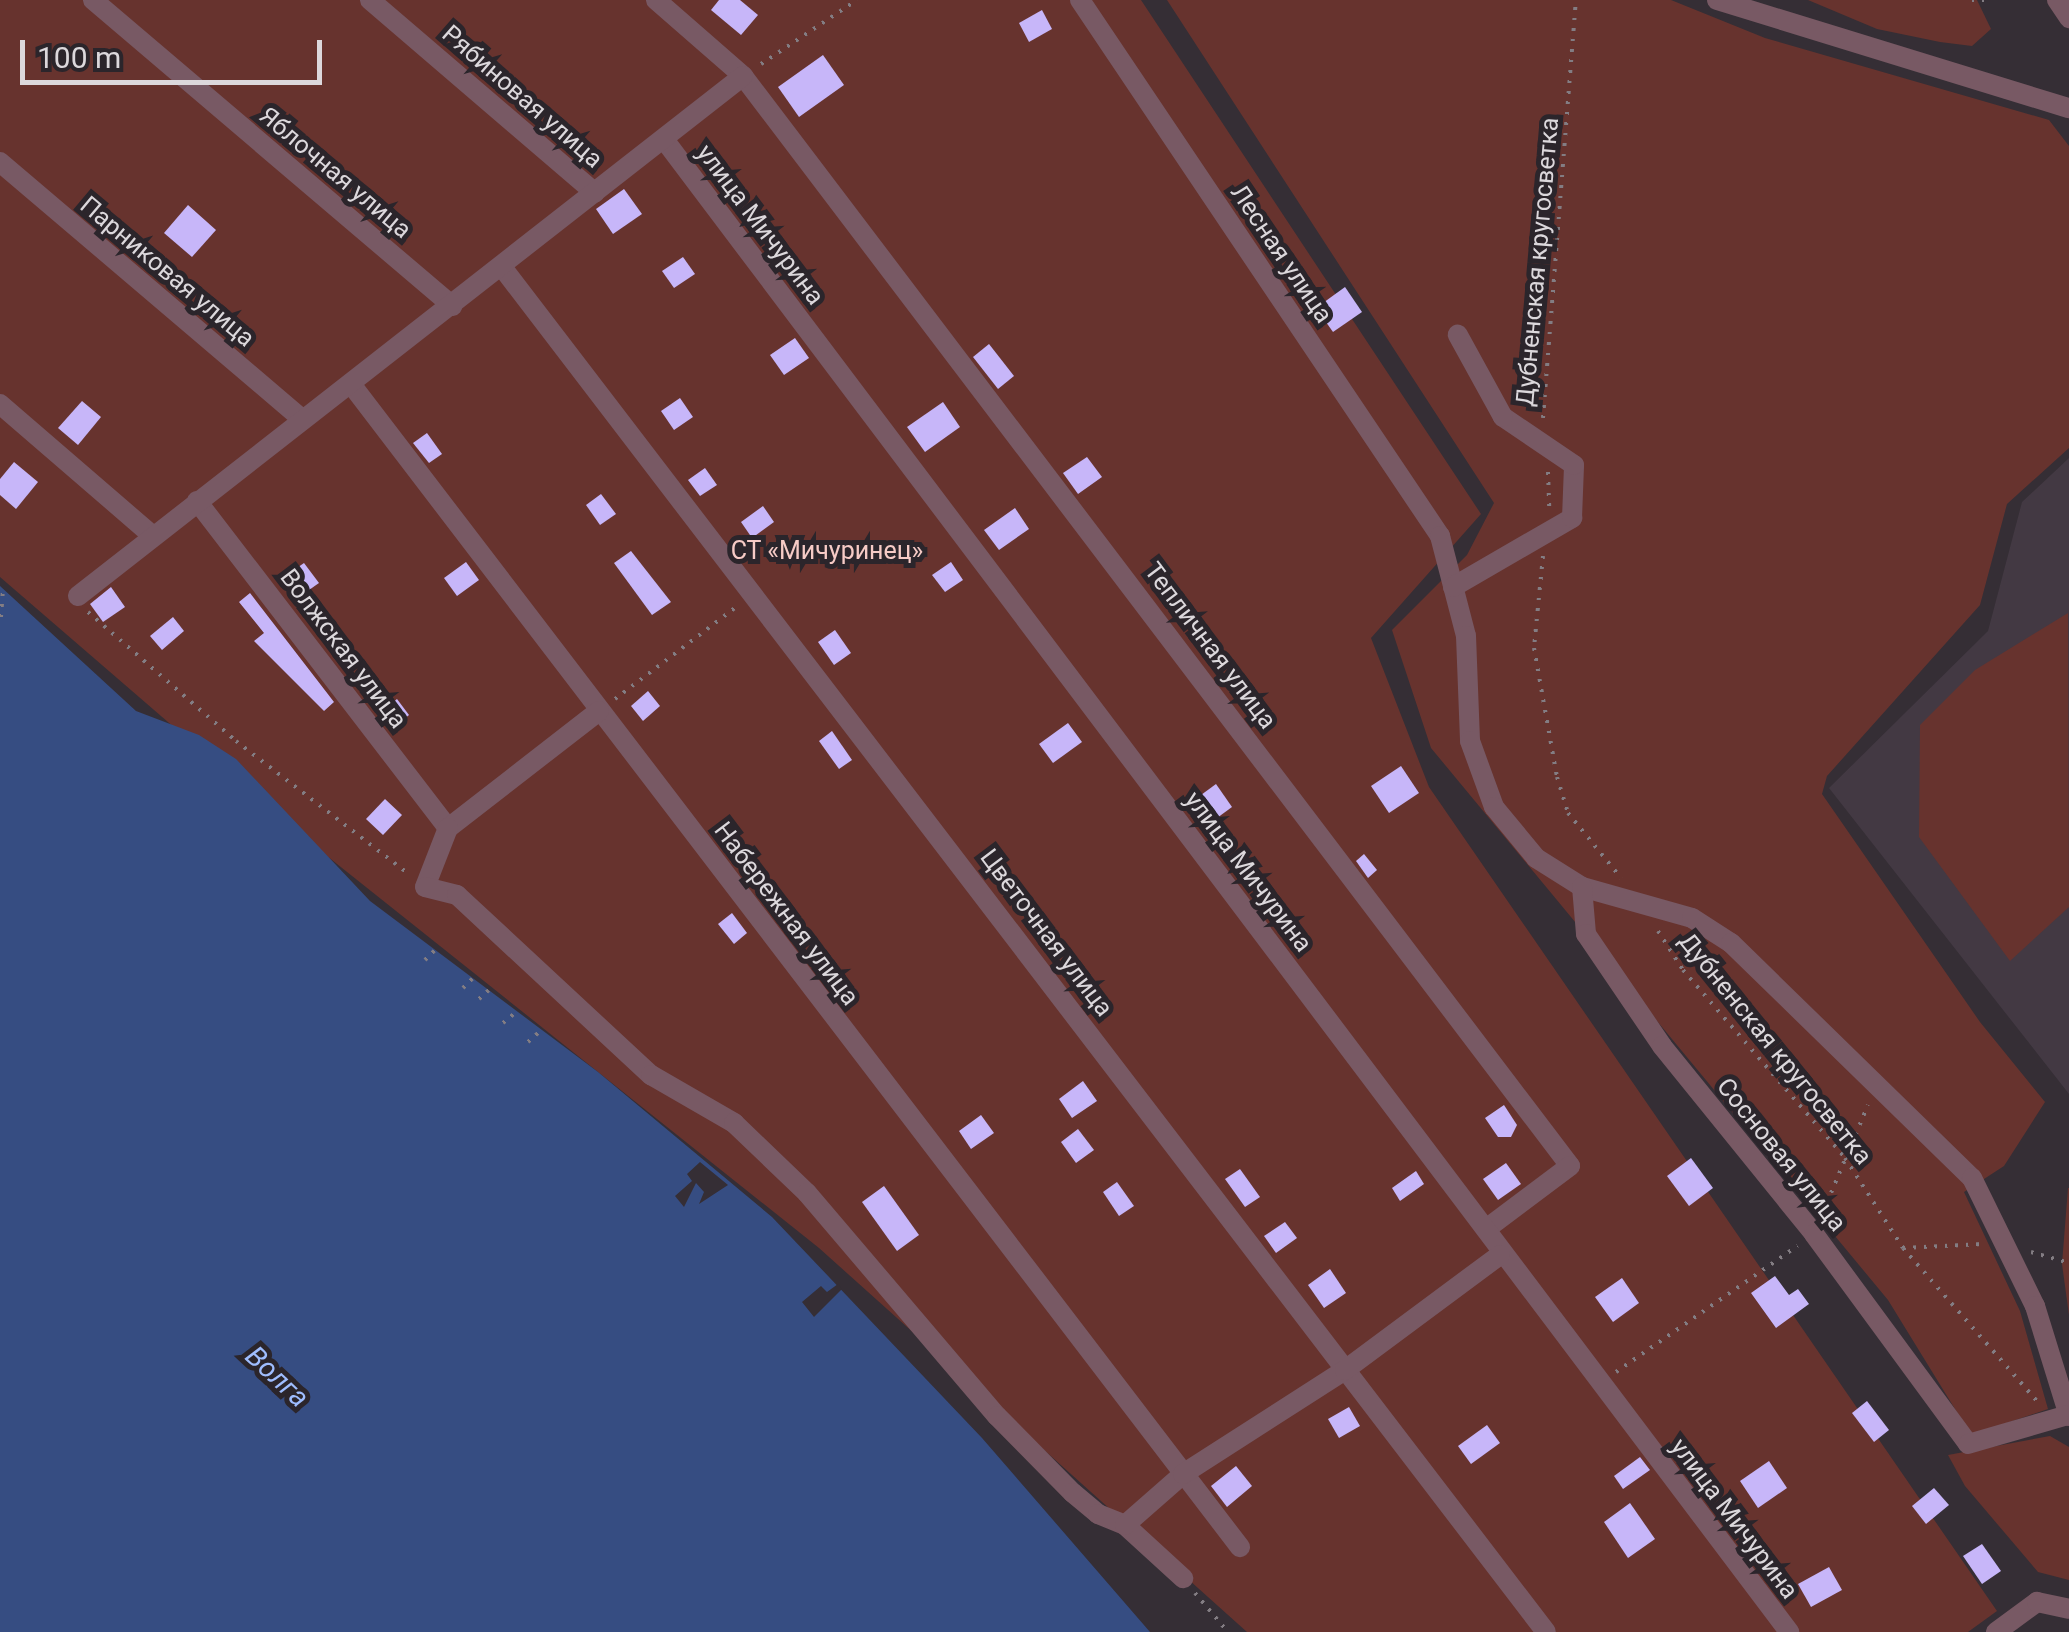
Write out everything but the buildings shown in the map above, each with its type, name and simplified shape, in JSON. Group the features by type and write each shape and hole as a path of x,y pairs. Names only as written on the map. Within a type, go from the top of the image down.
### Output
{"street":[{"name":"Яблочная улица","path":"92,0 452,306"},
{"name":"Рябиновая улица","path":"370,0 595,193"},
{"path":"78,596 197,500 666,142 743,76 656,0"},
{"name":"Лесная улица","path":"1080,0 1440,536 1466,636 1470,742 1494,807 1536,858 1582,887 1692,918 1732,943 1972,1178 2035,1306 2068,1416"},
{"path":"1717,0 2069,108"},
{"path":"2057,0 2069,18"},
{"name":"Тепличная улица","path":"743,76 1570,1166 1486,1229"},
{"name":"улица Мичурина","path":"666,142 1486,1229 1500,1255 1789,1632"},
{"name":"Парниковая улица","path":"0,162 302,419"},
{"name":"Цветочная улица","path":"502,267 1546,1632"},
{"path":"1453,586 1572,518 1574,465 1504,416 1458,335"},
{"name":"Набережная улица","path":"351,384 1240,1547"},
{"path":"0,404 152,535"},
{"name":"Волжская улица","path":"197,500 448,828"},
{"path":"600,711 448,828 424,886 457,894 650,1075 734,1123 807,1193 996,1416 1098,1514 1125,1524 1183,1578"},
{"name":"Сосновая улица","path":"1582,887 1586,934 1662,1046 1814,1234 1968,1444 2068,1416"},
{"path":"1125,1524 1183,1474 1344,1370 1500,1255"},
{"path":"1996,1632 2037,1602 2069,1609"}],"path":[{"path":"743,76 857,0"},
{"name":"Дубненская кругосветка","path":"1576,0 1541,440 1550,483 1534,648 1557,776 1568,813 1640,903 1684,970 1845,1158 1915,1262 2035,1400 2068,1416"},
{"path":"1972,0 1984,0"},
{"path":"2,618 3,589"},
{"path":"600,711 754,593"},
{"path":"78,596 90,616 236,741 424,886"},
{"path":"426,960 435,950"},
{"path":"463,988 472,978"},
{"path":"480,999 489,990"},
{"path":"502,1023 515,1013"},
{"path":"528,1042 538,1032"},
{"path":"1600,1384 1814,1234 1876,1087"},
{"path":"1183,1578 1228,1632"}],"shaded area":[{"path":"2069,458 2069,1094 1829,788 1988,631 2022,502"}],"green space":[{"name":"СТ «Мичуринец»","path":"0,0 1141,0 1481,514 1371,638 1429,787 1997,1611 1968,1632 1247,1632 819,1248 278,817 0,577"},
{"path":"1167,0 1671,0 1765,38 2049,120 2069,146 2069,448 2007,504 1980,605 1827,776 1822,794 1980,1022 2045,1102 2004,1166 1964,1192 2020,1311 2048,1409 1971,1435 1888,1300 1431,748 1392,630 1467,555 1494,503"},
{"path":"1808,0 1977,0 1991,29 1972,46 1940,42 1877,29"},
{"path":"2068,613 2069,907 2010,961 1919,837 1920,725 1975,670"},
{"path":"2069,1188 2069,1315 2062,1264"},
{"path":"2050,1436 2069,1447 2069,1580 2038,1572 1965,1486 1948,1455"}],"water":[{"name":"Волга","path":"0,586 136,711 199,735 236,759 370,901 598,1072 772,1217 982,1438 1150,1632 0,1632"}],"pier":[{"path":"700,1162 728,1185 699,1204 704,1192 696,1183 684,1207 675,1196 692,1181 687,1174"},
{"path":"838,1284 842,1289 814,1317 802,1302 821,1286 827,1292"}]}
